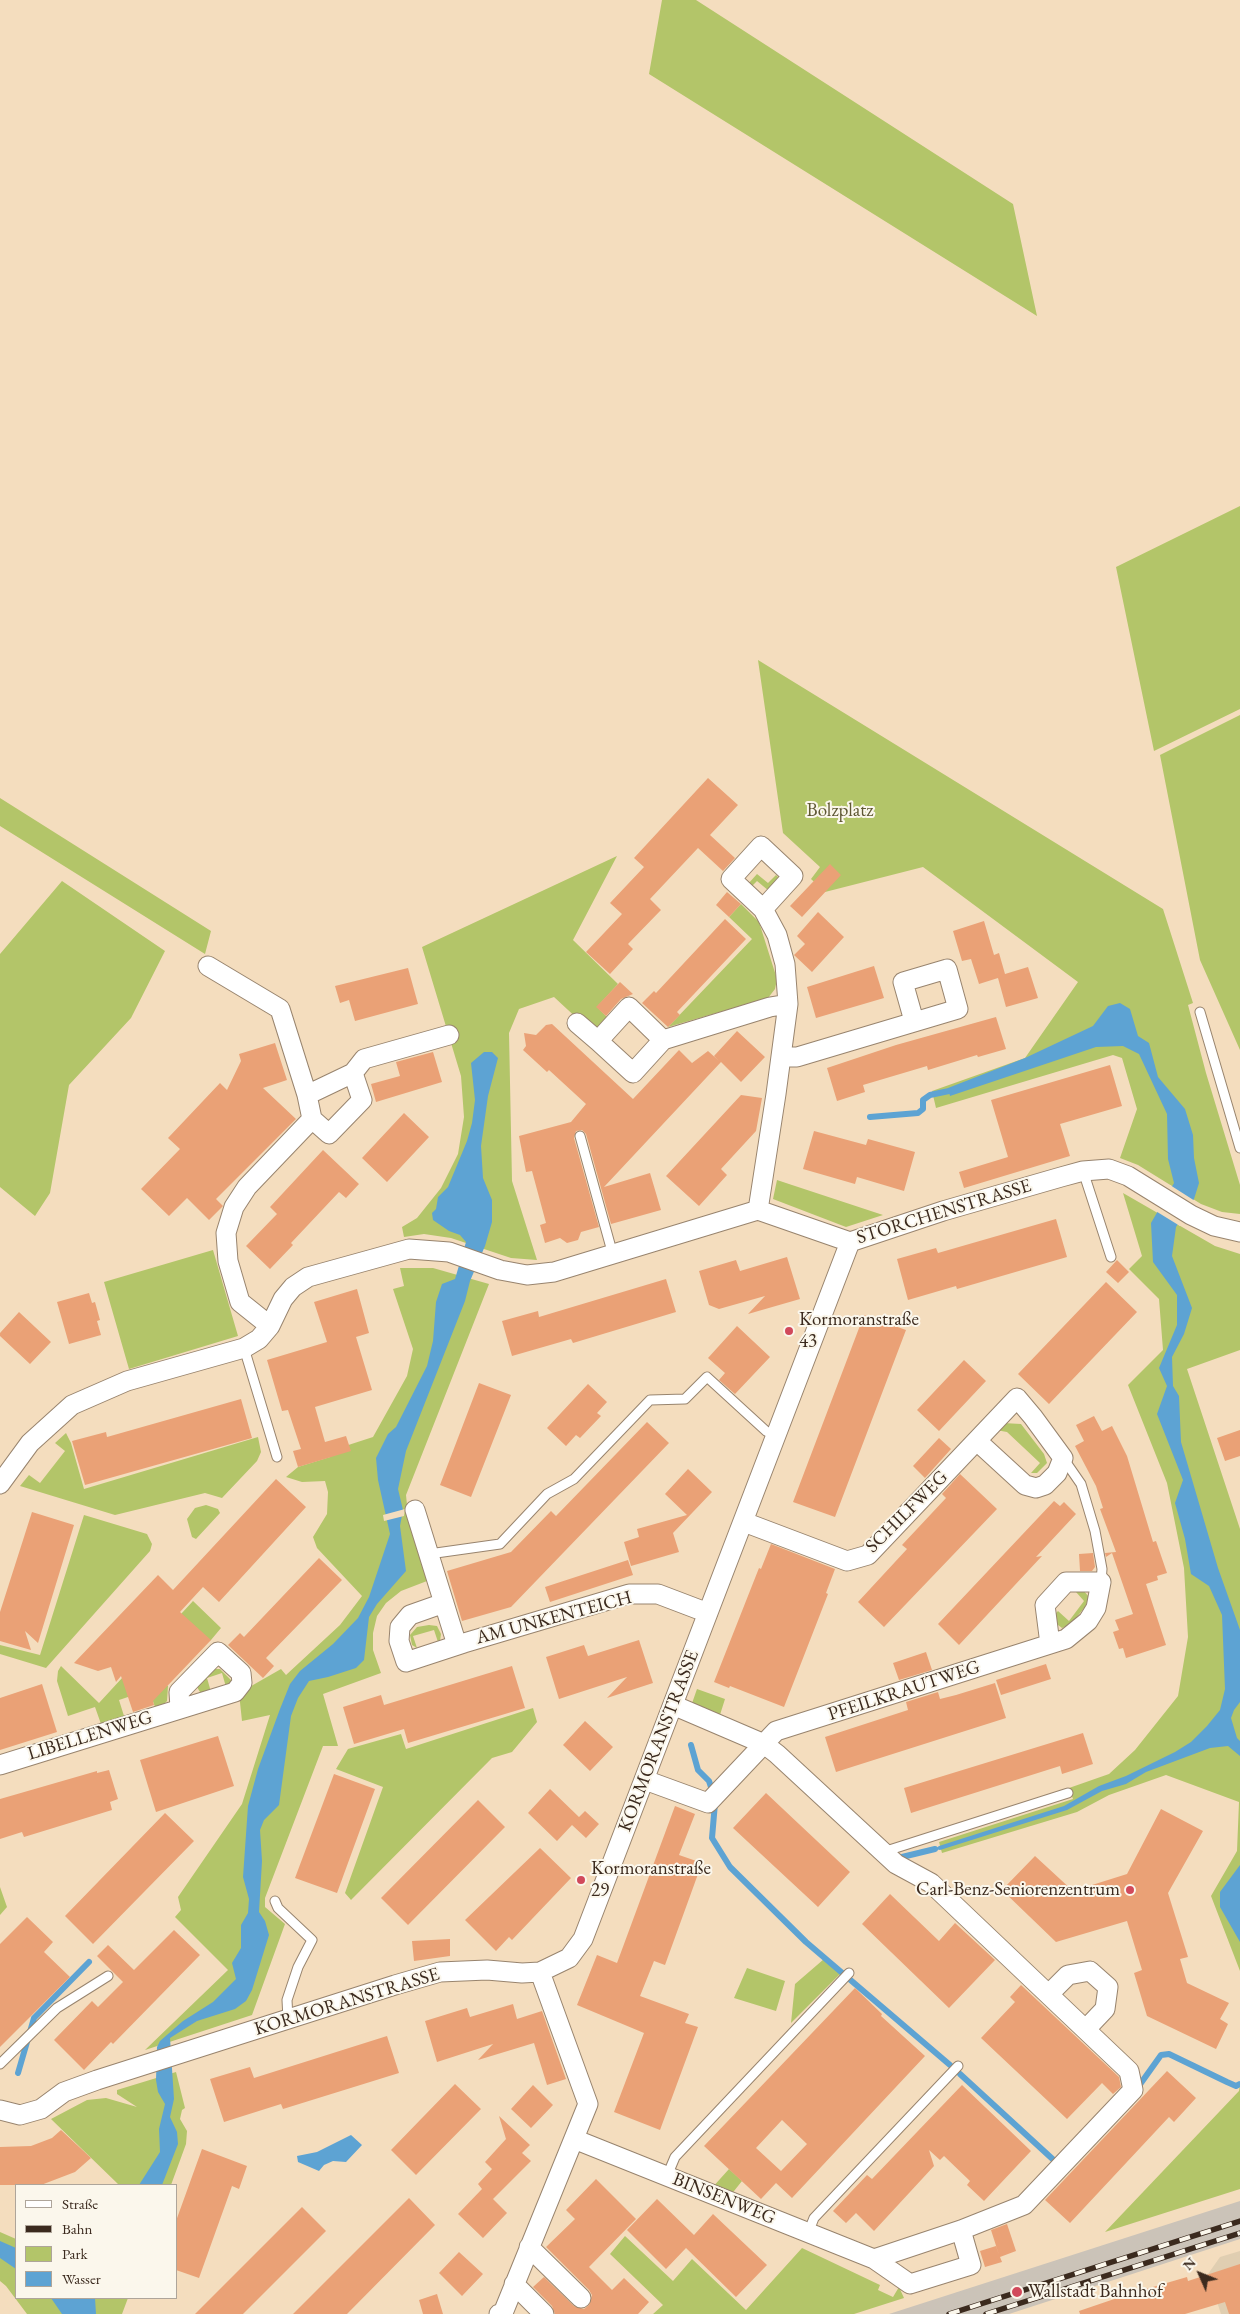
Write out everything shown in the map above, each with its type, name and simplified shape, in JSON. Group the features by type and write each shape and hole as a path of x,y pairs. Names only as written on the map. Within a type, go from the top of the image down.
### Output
{"street":[{"path":"0,1484 30,1443 72,1405 127,1382 244,1348 259,1339 270,1326 283,1299 292,1287 308,1277 409,1249 449,1252 491,1267 527,1275 554,1272 758,1210 782,1057 788,1004 785,964 777,935 763,909"},
{"path":"208,966 280,1010 307,1095 312,1118 329,1134 362,1100 353,1073"},
{"path":"577,1023 633,1072 662,1040 770,1007 788,1004"},
{"path":"598,1041 629,1007 662,1040"},
{"path":"782,1057 797,1057 914,1021"},
{"path":"307,1095 353,1073 364,1058 449,1035"},
{"path":"270,1326 240,1302 228,1262 226,1233 234,1207 247,1187 312,1118"},
{"name":"STORCHENSTRASSE","path":"758,1210 850,1242 943,1211 1083,1171 1109,1169 1128,1176 1191,1215 1214,1226 1240,1232"},
{"name":"KORMORANSTRASSE","path":"0,2110 20,2116 41,2109 64,2092 440,1972 487,1970 522,1973 540,1972 569,1958 583,1939 850,1242"},
{"name":"SCHILFWEG","path":"744,1522 847,1561 868,1555 1017,1398 1033,1416 1063,1458"},
{"path":"976,1441 1025,1485 1036,1488 1046,1485 1057,1473 1063,1458"},
{"name":"AM UNKENTEICH","path":"415,1510 457,1645"},
{"path":"1050,1644 1045,1605 1066,1582 1101,1582"},
{"name":"PFEILKRAUTWEG","path":"645,1780 708,1803 776,1732 1066,1639 1088,1621 1096,1608 1101,1582"},
{"name":"AM UNKENTEICH","path":"444,1603 410,1615 400,1627 399,1642 406,1662 630,1594 658,1594 708,1613"},
{"path":"673,1705 764,1744 777,1754 896,1864 932,1883 1129,2071 1132,2090 1024,2205 961,2230 874,2259"},
{"name":"LIBELLENWEG","path":"0,1765 180,1708"},
{"path":"1049,1994 1068,1975 1090,1971 1108,1986 1105,2009 1086,2029"},
{"path":"502,2314 588,2104 540,1972"},
{"name":"BINSENWEG","path":"574,2139 874,2259 910,2284 971,2265 961,2230"},
{"path":"529,2247 581,2298"},
{"path":"514,2284 544,2314"}],"lane":[{"path":"1200,1012 1240,1148"},
{"path":"580,1136 613,1255"},
{"path":"1083,1171 1111,1257"},
{"path":"244,1348 276,1456"},
{"path":"429,1554 500,1544 547,1494 574,1479 650,1400 685,1399 707,1377 766,1431 776,1436"},
{"name":"PFEILKRAUTWEG","path":"1063,1458 1080,1484 1095,1531 1102,1569 1101,1582"},
{"path":"883,1852 1068,1793"},
{"path":"275,1901 278,1908 312,1940 298,1967 287,2000 288,2019"},
{"path":"667,2176 675,2157 849,1973"},
{"path":"0,2064 57,2008 108,1976"},
{"path":"808,2232 814,2218 958,2066"}],"shaded area":[{"path":"1240,2201 1240,2239 1009,2314 889,2314"},
{"path":"1240,2251 1240,2314 1221,2314 1208,2274 1220,2257"}],"green space":[{"path":"662,0 696,0 1013,204 1037,316 649,74"},
{"path":"1240,506 1240,709 1154,751 1116,567"},
{"name":"Bolzplatz","path":"758,660 1163,909 1193,1003 1188,1005 1206,1073 1240,1185 1240,1214 1222,1212 1201,1204 1138,1165 1120,1158 1137,1109 1122,1058 1113,1055 936,1108 932,1091 1025,1058 1078,982 923,867 825,892 811,879 820,867 783,833"},
{"path":"1240,715 1240,1050 1200,960 1160,755"},
{"path":"0,798 211,931 205,954 0,826"},
{"path":"617,856 573,940 618,984 597,1007 609,1019 598,1030 581,1022 554,997 519,1009 509,1033 512,1181 537,1260 511,1258 451,1238 424,1234 404,1237 402,1227 417,1218 441,1188 458,1154 464,1117 461,1076 422,947"},
{"path":"757,874 768,883 776,875 780,879 769,891 757,881 751,887 748,884"},
{"path":"62,881 165,951 131,1018 69,1085 50,1193 35,1216 0,1187 0,954"},
{"path":"741,904 759,922 777,979 775,989 768,998 668,1027 752,939 729,917"},
{"path":"777,1180 883,1215 846,1227 773,1199"},
{"path":"1123,1193 1215,1246 1240,1254 1240,1350 1187,1369 1240,1529 1240,1971 1211,1896 1237,1851 1239,1802 1166,1775 1109,1795 1077,1812 942,1853 939,1842 1073,1799 1069,1788 1109,1774 1135,1750 1178,1696 1188,1637 1184,1568 1167,1483 1128,1385 1163,1350 1159,1299 1129,1269 1142,1256"},
{"path":"213,1250 238,1336 129,1369 104,1282"},
{"path":"400,1268 433,1268 489,1284 406,1495 408,1515 427,1581 401,1591 386,1603 377,1616 373,1633 373,1650 381,1673 323,1694 338,1746 323,1746 265,1898 265,1907 285,1924 252,2015 145,2050 228,1970 175,1917 181,1910 178,1897 242,1804 270,1715 242,1721 239,1693 281,1669 286,1675 340,1625 362,1596 317,1548 313,1537 327,1514 328,1492 325,1481 302,1482 286,1477 298,1467 330,1457 333,1450 373,1437 407,1376 413,1349 393,1289 404,1286"},
{"path":"1003,1423 1021,1424 1044,1454 1047,1463 1037,1473 1031,1473 1040,1463 1007,1432 996,1430"},
{"path":"66,1433 71,1443 84,1489 258,1437 261,1452 257,1461 222,1498 205,1493 115,1515 20,1486 29,1475 40,1483 65,1451 55,1443"},
{"path":"206,1505 218,1509 220,1513 196,1539 192,1537 187,1519 195,1508"},
{"path":"84,1515 147,1534 152,1544 150,1551 46,1668 0,1654 0,1645 40,1655"},
{"path":"1083,1590 1089,1597 1085,1607 1071,1624 1062,1628 1054,1622 1053,1616 1058,1611 1069,1621 1084,1601 1076,1592"},
{"path":"193,1601 221,1628 211,1640 154,1672 168,1686 167,1701 164,1704 155,1707 149,1690 119,1700 124,1716 101,1724 95,1707 68,1716 57,1681 58,1671 61,1666 99,1703"},
{"path":"437,1626 441,1634 440,1641 438,1642 434,1630 413,1636 417,1648 412,1645 410,1635 417,1627"},
{"path":"215,1669 220,1669 231,1680 230,1685 226,1687 222,1673 207,1678 211,1692 205,1694 200,1692 197,1687"},
{"path":"697,1689 725,1699 719,1718 690,1709"},
{"path":"533,1708 537,1722 512,1752 492,1758 351,1900 345,1893 383,1787 336,1769 348,1749 401,1734 406,1749"},
{"path":"0,1887 7,1907 0,1915"},
{"path":"824,1959 840,1974 791,2023 795,1984"},
{"path":"747,1968 785,1981 776,2011 734,1998"},
{"path":"176,2072 185,2108 182,2110 180,2119 187,2131 186,2144 171,2184 118,2184 51,2119 87,2100 106,2098 137,2107 117,2094 117,2090"},
{"path":"1240,2085 1240,2189 1105,2232 1239,2091"},
{"path":"729,2169 742,2181 730,2196 711,2189"},
{"path":"0,2232 15,2239 15,2298 0,2281"},
{"path":"625,2236 673,2281 692,2259 746,2310 802,2248 880,2285 878,2290 893,2297 899,2287 904,2298 854,2314 653,2314 663,2305 610,2254"},
{"path":"16,2299 128,2299 122,2314 27,2314"}],"water":[{"path":"1120,1003 1130,1009 1138,1036 1149,1043 1158,1077 1185,1109 1193,1135 1194,1158 1199,1183 1194,1199 1176,1227 1172,1256 1192,1308 1184,1334 1172,1357 1173,1386 1179,1396 1181,1442 1218,1568 1240,1630 1240,1702 1231,1718 1237,1738 1240,1741 1240,1756 1228,1746 1210,1748 1146,1772 1126,1784 1102,1791 1067,1810 940,1850 935,1849 939,1846 1064,1806 1099,1786 1126,1776 1175,1752 1191,1742 1220,1710 1225,1689 1222,1615 1209,1586 1191,1574 1185,1539 1175,1503 1183,1480 1157,1414 1167,1386 1159,1368 1177,1325 1177,1295 1153,1262 1151,1223 1174,1183 1168,1159 1167,1114 1139,1054 1123,1046 1096,1047 950,1096 948,1088 1025,1058 1093,1026 1108,1006"},
{"path":"484,1052 492,1052 498,1058 488,1096 481,1146 483,1178 492,1200 492,1222 485,1246 470,1281 465,1301 406,1451 398,1489 403,1510 400,1526 406,1571 377,1604 369,1617 364,1660 356,1668 309,1681 298,1698 291,1716 279,1805 264,1820 260,1830 262,1861 259,1912 265,1921 269,1935 252,1990 246,2001 235,2009 197,2021 170,2038 174,2099 170,2117 177,2132 178,2144 162,2184 140,2184 160,2152 159,2129 165,2104 158,2092 156,2080 157,2047 160,2041 183,2021 213,2002 236,1979 232,1963 241,1948 241,1925 248,1913 249,1899 243,1877 248,1806 258,1769 280,1709 290,1684 300,1671 333,1644 358,1618 369,1597 390,1534 378,1480 376,1458 388,1434 396,1427 427,1366 433,1341 436,1302 442,1284 455,1279 466,1242 460,1235 449,1231 433,1220 432,1213 436,1209 438,1197 448,1187 467,1141 472,1123 475,1100 471,1063"},
{"path":"1240,1865 1240,1942 1220,1907 1220,1892"},
{"path":"351,2135 362,2145 346,2162 333,2161 324,2165 319,2171 298,2162 297,2156 317,2152"},
{"path":"0,2241 15,2248 15,2268 0,2258"},
{"path":"52,2299 95,2299 96,2314 62,2314"}],"pier":[{"path":"1170,1185 1195,1201 1180,1226 1154,1210"},
{"path":"405,1509 404,1516 384,1521 383,1515"}],"building":[{"path":"708,778 738,805 710,835 735,858 723,871 698,848 650,899 661,910 628,944 633,949 610,974 586,952 622,914 610,903 644,867 634,858"},
{"path":"830,864 841,875 802,917 790,906"},
{"path":"727,892 741,904 729,917 716,905"},
{"path":"818,912 844,937 812,972 794,955 805,944 797,936"},
{"path":"725,919 746,939 677,1012 680,1015 668,1027 642,1003 654,991 656,993"},
{"path":"984,921 994,955 999,953 1005,974 1028,967 1038,998 1006,1007 998,978 979,984 971,959 962,961 953,931"},
{"path":"874,966 884,998 816,1018 807,987"},
{"path":"408,968 418,1004 355,1021 349,1000 340,1003 335,986"},
{"path":"620,982 633,994 621,999 606,1016 596,1007"},
{"path":"996,1017 1006,1049 978,1057 977,1055 928,1070 927,1066 863,1085 865,1092 837,1101 827,1068 896,1045"},
{"path":"552,1024 633,1099 679,1050 692,1063 708,1051 719,1061 714,1056 737,1031 765,1057 741,1082 721,1062 604,1187 650,1173 661,1210 611,1224 586,1134 582,1130 576,1131 574,1138 599,1227 581,1232 578,1240 567,1243 560,1238 545,1243 540,1225 546,1223 532,1171 526,1172 519,1136 571,1122 586,1104 549,1070 547,1072 523,1050 526,1046 524,1033 536,1035 546,1025"},
{"path":"275,1043 287,1080 263,1088 296,1119 216,1199 223,1206 209,1220 187,1198 169,1216 141,1189 180,1149 168,1138 220,1083 227,1090 241,1061 239,1054"},
{"path":"433,1052 442,1082 376,1102 371,1084 400,1076 396,1062"},
{"path":"1110,1065 1122,1106 1060,1124 1070,1156 964,1188 959,1172 1008,1157 991,1100"},
{"path":"741,1095 762,1098 756,1131 721,1169 727,1175 699,1206 666,1176"},
{"path":"404,1113 429,1137 387,1182 362,1158"},
{"path":"814,1131 866,1145 868,1139 915,1152 904,1191 857,1177 855,1184 803,1169"},
{"path":"323,1150 359,1184 346,1198 339,1192 291,1243 293,1245 270,1269 246,1246 277,1214 270,1207"},
{"path":"1056,1219 1067,1257 957,1289 956,1286 908,1300 897,1259 936,1248 938,1253"},
{"path":"787,1257 800,1299 748,1314 765,1296 719,1309 709,1305 699,1271 736,1260 740,1271"},
{"path":"1117,1260 1129,1272 1118,1283 1106,1272"},
{"path":"666,1279 676,1312 573,1343 571,1339 512,1356 502,1321 538,1311 539,1317"},
{"path":"1106,1282 1137,1312 1049,1404 1018,1374"},
{"path":"357,1289 369,1333 356,1337 372,1390 315,1407 325,1442 346,1436 351,1451 298,1467 293,1451 301,1449 288,1410 282,1411 267,1360 327,1342 314,1302"},
{"path":"89,1293 92,1303 95,1302 100,1320 97,1321 101,1335 69,1344 57,1302"},
{"path":"19,1312 51,1342 30,1364 0,1336 0,1333"},
{"path":"864,1315 906,1330 835,1517 793,1502"},
{"path":"737,1326 770,1357 735,1394 719,1380 725,1373 708,1358"},
{"path":"964,1360 986,1381 939,1431 917,1410"},
{"path":"479,1383 511,1395 471,1497 440,1485"},
{"path":"588,1384 607,1402 597,1413 601,1416 580,1438 576,1435 566,1446 547,1428"},
{"path":"241,1399 252,1438 85,1485 72,1441 106,1432 107,1437"},
{"path":"1094,1416 1102,1431 1112,1426 1127,1456 1153,1542 1156,1541 1167,1573 1157,1576 1158,1580 1146,1584 1166,1645 1126,1658 1123,1648 1119,1649 1113,1632 1119,1630 1115,1620 1133,1614 1112,1553 1106,1557 1105,1553 1116,1552 1100,1509 1103,1508 1096,1486 1075,1446 1084,1441 1076,1425"},
{"path":"647,1422 669,1443 511,1607 462,1621 447,1571 511,1552 551,1511 556,1516"},
{"path":"1240,1430 1240,1456 1225,1461 1217,1438"},
{"path":"939,1438 951,1449 925,1478 913,1466"},
{"path":"688,1469 712,1492 673,1533 679,1552 631,1566 624,1542 639,1537 637,1529 687,1515 665,1494"},
{"path":"960,1474 997,1509 884,1627 858,1602 907,1549 902,1545 946,1498 942,1494"},
{"path":"276,1479 306,1507 219,1602 203,1587 180,1612 211,1640 153,1701 154,1705 133,1712 121,1676 116,1682 111,1667 98,1671 74,1663 158,1575 173,1590"},
{"path":"1054,1501 1060,1506 1064,1502 1076,1514 1036,1557 1042,1556 959,1645 938,1624"},
{"path":"32,1512 74,1525 38,1643 25,1631 31,1650 0,1641 0,1612"},
{"path":"771,1544 835,1569 826,1593 828,1594 784,1707 730,1686 729,1688 714,1682 759,1568 761,1569"},
{"path":"1093,1553 1095,1567 1092,1571 1080,1571 1079,1554"},
{"path":"319,1558 342,1580 266,1658 274,1666 263,1678 228,1645 240,1633 244,1637"},
{"path":"628,1560 633,1575 550,1602 545,1587"},
{"path":"639,1640 653,1683 607,1698 627,1677 559,1699 546,1657 584,1645 588,1656"},
{"path":"926,1652 932,1670 899,1680 893,1663"},
{"path":"1046,1664 1051,1679 1001,1695 996,1680"},
{"path":"512,1666 525,1708 408,1743 404,1729 354,1744 343,1707 381,1695 384,1705"},
{"path":"995,1683 1006,1718 836,1772 825,1737 908,1710 906,1702 938,1692 940,1699"},
{"path":"42,1684 57,1732 0,1750 0,1698"},
{"path":"585,1721 613,1747 590,1771 563,1745"},
{"path":"1083,1733 1093,1764 1062,1774 1060,1766 911,1813 904,1788"},
{"path":"218,1736 234,1786 156,1812 140,1760"},
{"path":"109,1770 118,1799 110,1802 112,1810 24,1837 22,1832 0,1839 0,1799 97,1771 97,1773"},
{"path":"334,1774 375,1789 337,1893 295,1878"},
{"path":"550,1789 579,1817 585,1811 599,1824 586,1838 572,1825 557,1841 528,1813"},
{"path":"766,1793 850,1872 818,1907 733,1828"},
{"path":"478,1800 505,1827 408,1925 381,1898"},
{"path":"675,1806 695,1814 679,1855 702,1863 665,1965 654,1961 640,1996 689,2014 685,2023 698,2027 660,2130 614,2112 644,2033 577,2005 597,1955 617,1963"},
{"path":"1161,1809 1203,1831 1168,1893 1188,1957 1180,1959 1187,1983 1229,2003 1220,2019 1228,2024 1216,2049 1147,2016 1134,1973 1142,1970 1127,1921 1056,1942 1002,1890 1035,1856 1073,1891 1127,1874"},
{"path":"165,1813 194,1841 93,1944 65,1916"},
{"path":"540,1848 571,1878 512,1940 509,1937 496,1951 465,1920"},
{"path":"890,1894 939,1941 955,1923 995,1960 949,2008 862,1924"},
{"path":"27,1917 53,1942 44,1952 70,1977 0,2047 0,1944"},
{"path":"174,1930 200,1955 113,2044 111,2042 84,2070 54,2040 92,2001 98,2007 123,1982 97,1956 108,1945 134,1970"},
{"path":"450,1939 450,1956 414,1961 412,1941"},
{"path":"1021,1985 1119,2077 1121,2087 1113,2094 1102,2083 1067,2119 981,2038 1015,2002 1010,1997"},
{"path":"855,1988 882,2014 881,2016 925,2056 792,2198 776,2183 761,2199 704,2146","holes":["782,2120 807,2144 781,2171 756,2148"]},
{"path":"513,2004 517,2019 542,2011 566,2079 547,2085 534,2043 478,2060 493,2044 437,2062 425,2021 467,2008 470,2017"},
{"path":"387,2036 399,2073 283,2109 281,2104 224,2122 210,2079 250,2067 254,2078"},
{"path":"1167,2071 1196,2098 1174,2122 1169,2117 1070,2223 1045,2200"},
{"path":"455,2084 481,2109 416,2175 391,2150"},
{"path":"533,2085 553,2105 531,2128 511,2109"},
{"path":"962,2085 1031,2151 984,2201 967,2185 970,2181 944,2156 940,2160 929,2150 934,2166 874,2231 856,2213 846,2223 833,2211 867,2175 872,2179"},
{"path":"499,2116 530,2145 522,2153 531,2161 493,2199 507,2213 483,2238 458,2214 482,2189 478,2184 492,2169 485,2162 506,2139"},
{"path":"61,2130 91,2158 75,2172 44,2184 0,2185 0,2147 31,2146 52,2138"},
{"path":"202,2149 247,2166 239,2189 232,2186 199,2278 178,2271 178,2215"},
{"path":"596,2179 636,2219 589,2267 612,2290 624,2278 649,2302 638,2314 555,2314 552,2306 533,2287 544,2277 574,2306 584,2309 589,2305 592,2295 589,2290 546,2247 575,2219 566,2210"},
{"path":"409,2198 435,2225 347,2314 293,2314"},
{"path":"657,2199 694,2235 713,2214 767,2265 736,2297 686,2248 666,2269 627,2230"},
{"path":"302,2207 326,2231 243,2314 195,2314"},
{"path":"1007,2224 1016,2251 1000,2257 1002,2262 985,2267 980,2251 996,2246 999,2255 991,2230"},
{"path":"459,2252 483,2274 462,2296 439,2273"},
{"path":"1240,2264 1240,2314 1229,2314 1225,2302 1185,2314 1080,2314 1079,2311 1187,2277 1188,2281"},
{"path":"437,2294 443,2314 423,2314 419,2300"}],"waterway":[{"path":"870,1117 918,1113 923,1109 923,1100 930,1095 949,1091"},
{"path":"691,1745 698,1770 709,1781 713,1793"},
{"path":"715,1803 712,1838 730,1867 806,1942 950,2065"},
{"path":"902,1857 935,1849"},
{"path":"18,2073 34,2018 89,1962"},
{"path":"1136,2090 1161,2055 1169,2054 1236,2086 1240,2084"},
{"path":"960,2074 1058,2164"}],"railway":[{"path":"949,2314 1240,2221"},
{"path":"986,2314 1240,2233"}],"place":[{"name":"Kormoranstraße 43","path":"789,1331"},
{"name":"Kormoranstraße 29","path":"581,1880"},
{"name":"Carl-Benz-Seniorenzentrum","path":"1130,1890"},
{"name":"Wallstadt Bahnhof","path":"1017,2292"}]}
